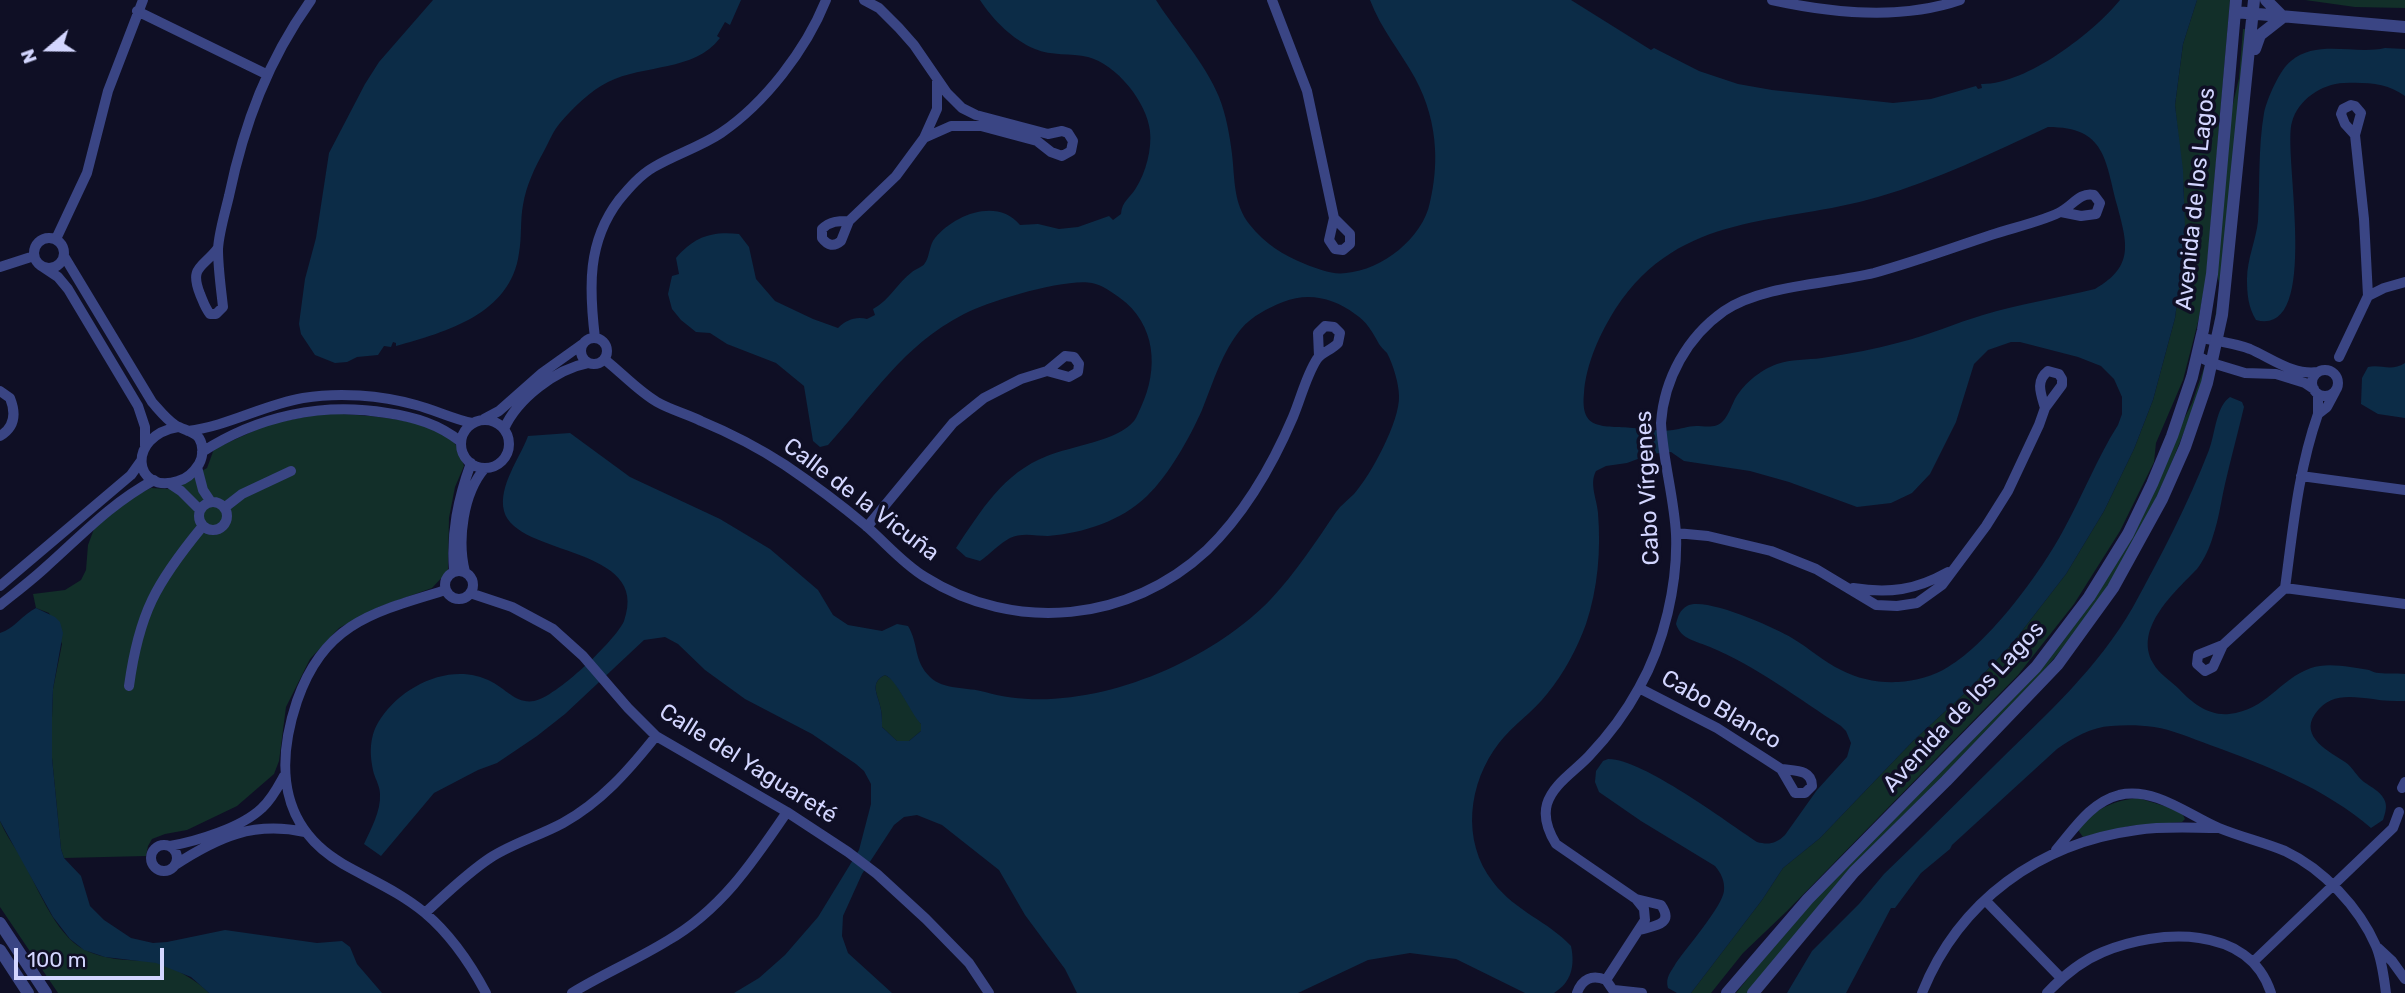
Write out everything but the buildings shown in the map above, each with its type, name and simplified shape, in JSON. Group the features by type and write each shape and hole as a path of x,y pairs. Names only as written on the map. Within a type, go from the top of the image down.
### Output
{"street":[{"path":"56,239 87,173 108,91 143,0"},
{"path":"218,248 196,270 194,276 210,314 216,314 223,307 218,248 235,168 266,74 311,0"},
{"path":"588,363 581,353 590,340 592,261 596,242 613,208 645,173 667,160 703,145 762,100 799,49 825,3 839,0"},
{"path":"866,0 900,28 961,108 963,116 960,125"},
{"path":"1272,0 1307,91 1334,218"},
{"path":"1772,0 1822,9 1880,11 1923,9 1960,0"},
{"name":"Avenida de los Lagos","path":"1753,993 1854,872 2032,693 2084,630 2133,555 2162,499 2185,447 2217,341 2227,285 2255,0"},
{"path":"2266,0 2283,17"},
{"path":"2236,6 2253,14 2405,27"},
{"name":"Avenida de los Lagos","path":"1727,993 1808,898 2036,667 2065,630 2114,557 2152,484 2172,436 2201,338 2212,274 2236,6"},
{"path":"137,11 266,74"},
{"path":"2246,84 2260,35 2283,17"},
{"path":"849,221 896,176 924,138 937,109 937,77"},
{"path":"924,138 940,129 960,125 1021,136 1062,156 1071,151 1073,146 1068,133 1056,131 1048,134 976,115 961,108"},
{"path":"1046,146 1045,138 1048,134"},
{"path":"2318,414 2327,407 2337,385 2339,357 2368,296 2364,219 2355,135"},
{"name":"Cabo Vírgenes","path":"1639,930 1661,924 1665,912 1661,905 1636,899 1556,844 1549,834 1546,812 1551,794 1605,738 1639,688 1649,667 1667,611 1673,584 1676,533 1665,464 1662,405 1668,384 1684,353 1725,310 1766,294 1850,278 1914,261 2061,212"},
{"path":"34,256 38,242 46,238 56,239 63,246 64,256 152,402 166,418 199,438 202,452 197,467 185,479 169,483"},
{"path":"0,267 34,256"},
{"path":"0,586 131,475 141,461 145,446 145,427 138,406 68,289 34,256"},
{"path":"43,267 56,266 64,256"},
{"path":"2368,296 2405,282"},
{"path":"2201,338 2250,349 2278,364 2312,373 2323,371 2334,374 2337,385"},
{"path":"485,468 471,463 465,457 461,442 467,428 499,411 542,373 590,340 602,341 606,348 604,359 598,363 570,368 538,390 518,408 505,429"},
{"name":"Calle de la Vicuña","path":"604,359 660,404 720,429 782,463 867,527 902,561 926,577 961,595 998,608 1021,613 1051,614 1087,610 1126,601 1171,578 1209,548 1226,529 1270,463 1319,356"},
{"path":"2197,356 2245,373 2276,373 2305,383 2326,396 2337,385"},
{"path":"2223,645 2285,588 2291,525 2318,414 2316,391 2312,382 2339,357"},
{"path":"867,527 953,422 1003,388 1047,371"},
{"path":"0,391 10,398 14,415 6,433 0,436"},
{"path":"145,446 163,431 217,426 284,402 323,395 366,396 414,404 459,421 472,423"},
{"path":"1676,533 1708,536 1762,548 1796,560 1850,587 1896,592 1932,581 1952,570 1986,526 2008,491 2045,408"},
{"path":"202,452 237,432 260,423 290,414 336,409 362,409 417,419 442,429 461,442"},
{"path":"460,572 469,498 477,478 485,468 499,463 508,451 505,429 484,419"},
{"path":"141,461 143,469 154,480 169,483 200,510"},
{"path":"460,572 445,581 446,590 451,597 459,599 470,593 472,579 460,572 452,552 455,517 458,498 471,463"},
{"path":"197,467 203,490 211,502"},
{"path":"224,508 242,495 291,471"},
{"path":"2301,476 2405,490"},
{"path":"0,605 126,495 154,480"},
{"path":"211,502 224,508 227,517 224,526 211,531 202,527 198,519 200,510 211,502"},
{"path":"129,686 138,634 146,610 171,566 202,527"},
{"path":"2285,588 2405,604"},
{"path":"446,590 381,610 341,633 322,652 306,675 292,715 285,746 284,776 291,802 305,832 343,864 385,886 425,913 457,947 485,993"},
{"name":"Calle del Yaguareté","path":"470,593 533,617 560,635 583,656 656,736 787,812 877,874 970,963 989,993"},
{"name":"Cabo Blanco","path":"1639,688 1717,728 1781,769"},
{"path":"425,913 464,877 493,856 565,821 601,796 656,736"},
{"path":"284,776 263,807 243,821 195,841 157,847 152,853 151,862 160,871 169,871 191,855 242,832 272,827 305,832"},
{"path":"2056,850 2094,807 2118,796 2132,794 2172,804 2219,828 2287,853 2322,876 2351,906 2376,946 2392,961 2405,979"},
{"path":"263,807 272,827"},
{"path":"2389,832 2405,826 2400,819 2402,809"},
{"path":"2254,961 2389,832 2402,809"},
{"path":"572,993 668,941 698,920 733,888 787,812"},
{"path":"1922,993 1949,943 1985,900 2029,866 2056,850 2140,829 2219,828"},
{"path":"170,846 176,853 175,865"},
{"path":"1606,980 1639,930 1646,914 1636,899"},
{"path":"1985,900 2061,978"},
{"path":"0,923 46,993"},
{"path":"2047,993 2061,978 2101,953 2140,939 2166,936 2210,940 2235,949 2254,961 2264,975 2271,993"},
{"path":"2376,946 2386,993"},
{"path":"0,950 28,993"},
{"path":"1577,993 1579,987 1588,979 1600,977 1606,980 1614,992 1642,993"}],"green space":[{"path":"2197,0 2230,0 2206,279 2183,380 2156,443 2154,462 2120,531 2074,604 2018,675 1743,953 1711,993 1691,993 1783,868 1820,838 1913,741 2011,645 2066,574 2104,511 2134,449 2153,400 2175,318 2182,266 2184,192 2175,105 2183,44"},
{"path":"2305,0 2405,0 2405,8 2355,7"},
{"path":"2243,29 2248,29 2224,278 2212,337 2220,287 2217,274 2231,112 2239,78"},
{"path":"2205,365 2208,366 2186,426 2149,513 2118,569 2085,619 2032,684 1748,993 1736,993 1783,934 2096,595 2192,403"},
{"path":"325,413 414,423 432,428 456,445 464,466 455,487 449,518 448,571 432,588 379,607 339,628 310,659 286,707 279,761 274,774 237,806 187,830 152,839 146,856 64,858 52,758 53,689 62,644 49,613 36,608 33,594 65,590 81,580 86,570 88,545 94,529 131,497 151,488 170,489 207,468 214,449 269,424"},
{"path":"885,675 893,680 921,724 921,731 909,741 897,741 882,727 876,686"},
{"path":"2138,798 2181,811 2185,819 2182,822 2130,826 2083,837 2078,830 2104,807"},
{"path":"0,821 47,907 74,943 100,956 155,962 172,968 209,993 58,993 0,907"}],"water":[{"path":"433,0 741,0 730,25 725,22 717,36 720,38 709,49 683,62 622,76 608,82 582,100 560,123 537,164 526,191 519,253 513,274 490,306 455,327 396,346 393,342 391,347 384,346 378,355 335,363 315,355 301,334 299,324 329,153 379,62"},
{"path":"980,0 1156,0 1198,59 1219,97 1229,133 1238,200 1244,217 1262,238 1282,253 1315,268 1341,273 1360,271 1373,266 1387,259 1410,239 1426,215 1434,176 1434,140 1426,104 1415,78 1370,0 1571,0 1651,50 1654,48 1699,71 1738,84 1893,103 1931,99 1976,86 1978,89 1982,88 1981,84 1999,82 2038,67 2076,41 2120,0 2197,0 2183,44 2175,105 2183,170 2185,229 2182,266 2175,318 2153,400 2134,449 2104,511 2066,574 2011,645 1913,741 1820,838 1783,868 1691,993 1677,993 1668,988 1668,978 1722,898 1722,877 1715,866 1599,792 1595,782 1596,771 1603,761 1608,759 1623,761 1684,793 1757,842 1768,843 1785,835 1817,790 1847,757 1851,743 1841,726 1777,684 1727,655 1682,634 1676,624 1681,611 1696,604 1740,614 1792,638 1841,670 1868,680 1911,680 1948,667 1964,656 1997,624 2028,585 2064,529 2118,425 2122,414 2122,397 2114,379 2101,366 2020,342 2011,342 1988,350 1974,364 1956,422 1930,474 1912,493 1891,503 1857,507 1750,471 1684,461 1671,452 1651,454 1596,471 1593,486 1598,513 1599,555 1596,583 1586,624 1570,660 1553,686 1536,707 1505,736 1489,759 1480,776 1472,812 1476,849 1493,882 1512,901 1571,946 1571,972 1565,984 1554,993 1525,993 1456,959 1410,953 1368,960 1298,993 1077,993 1065,969 1025,915 999,870 942,825 917,815 904,817 894,825 862,874 843,916 842,936 848,953 892,993 734,993 759,978 785,955 818,917 859,850 871,804 871,784 864,771 856,764 812,734 745,699 705,670 678,644 665,637 644,640 565,714 537,736 497,763 434,793 381,856 364,844 375,820 380,800 371,759 372,738 381,718 403,695 431,679 462,674 477,676 522,700 534,701 556,690 584,667 610,641 624,621 627,596 619,578 602,565 532,537 514,526 504,511 507,482 528,436 570,433 630,477 720,519 770,549 818,590 833,615 848,625 882,631 897,624 908,626 918,658 935,681 1021,699 1059,698 1099,692 1138,681 1212,646 1244,624 1271,599 1297,568 1338,509 1361,485 1376,461 1395,419 1399,396 1397,380 1387,353 1366,324 1347,308 1320,298 1302,297 1283,302 1260,313 1241,329 1223,358 1202,410 1178,455 1163,478 1137,505 1114,519 1088,529 1048,536 1015,536 980,561 966,557 956,548 984,507 1005,483 1031,463 1057,452 1117,434 1136,418 1150,378 1151,348 1141,321 1120,298 1103,287 1080,282 1008,297 964,314 923,341 890,373 828,445 820,447 813,441 804,386 776,363 727,344 710,333 696,332 672,309 668,294 672,276 679,274 676,258 696,240 712,235 739,234 749,247 756,279 775,301 838,328 851,319 867,319 875,315 873,309 907,276 924,264 935,238 964,216 976,212 1000,212 1020,225 1038,224 1059,229 1078,227 1109,216 1113,220 1121,214 1143,175 1149,153 1148,120 1136,97 1119,76 1099,61 1035,49 1011,35","holes":["2048,127 2082,133 2092,140 2100,149 2109,174 2123,231 2125,253 2117,272 2095,289 1997,311 1881,347 1777,364 1752,379 1737,395 1725,419 1714,426 1663,431 1612,427 1596,424 1586,414 1584,393 1588,371 1605,328 1616,308 1642,276 1670,253 1701,237 1734,227 1841,206 1922,183","885,675 894,683 921,724 921,731 909,741 897,741 882,727 876,686"]},
{"path":"2324,49 2405,49 2405,96 2376,84 2335,84 2319,90 2305,100 2295,114 2290,140 2294,273 2288,301 2276,318 2256,320 2248,300 2247,272 2258,221 2262,126 2274,85 2291,61 2301,54"},
{"path":"2405,363 2405,418 2378,414 2361,404 2362,378 2368,367 2395,367"},
{"path":"2230,397 2242,402 2244,407 2215,530 2200,565 2160,611 2148,637 2148,650 2161,674 2195,704 2222,714 2253,707 2300,673 2317,666 2405,674 2405,701 2356,697 2333,699 2321,707 2311,722 2311,730 2318,743 2348,764 2361,780 2382,796 2386,807 2383,820 2371,828 2335,801 2295,779 2175,732 2138,726 2097,728 2057,749 1921,873 1895,908 1891,908 1846,993 1787,993 1812,951 1859,904 1884,874 2053,708 2104,650 2133,607 2174,530 2209,450 2216,421 2225,401"},
{"path":"36,608 55,617 60,622 63,633 53,689 52,717 52,758 61,849 64,858 81,876 90,906 104,920 131,938 153,943 225,930 317,943 342,941 350,947 357,964 382,993 209,993 191,977 156,963 105,957 84,950 70,939 53,917 0,821 0,633"}]}
